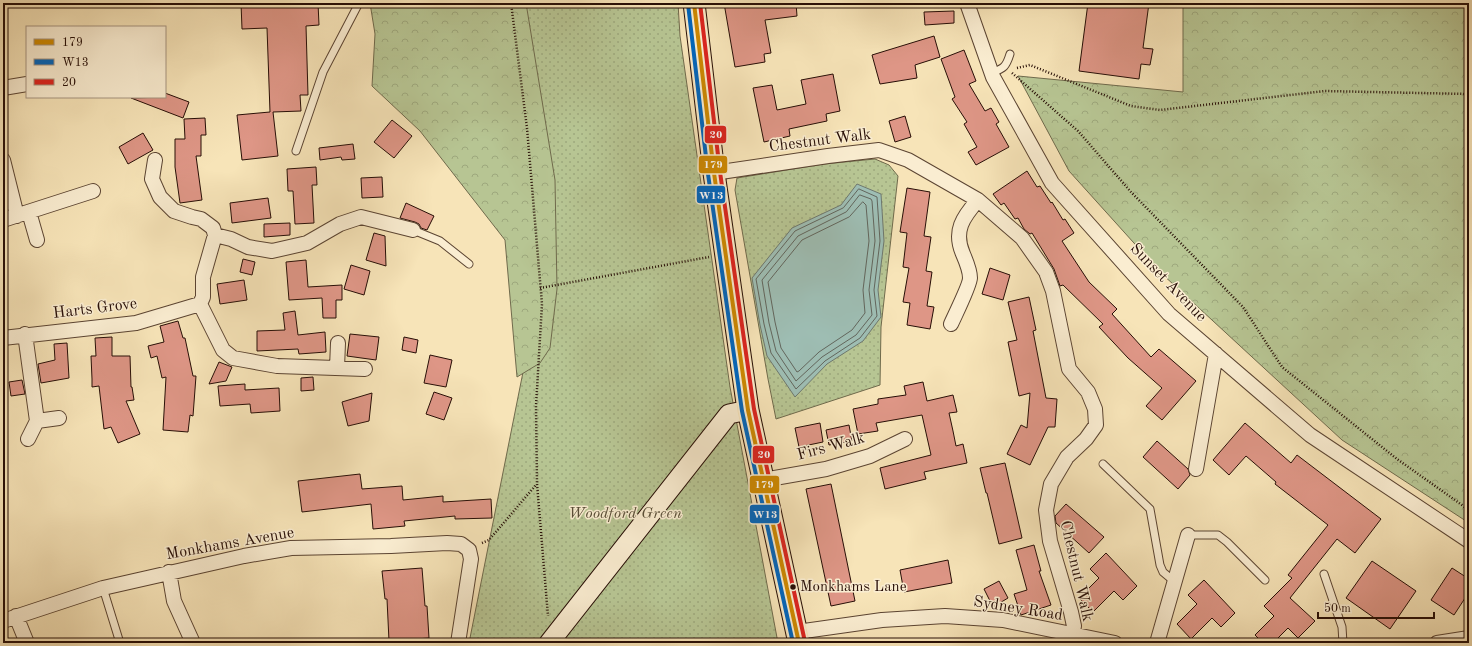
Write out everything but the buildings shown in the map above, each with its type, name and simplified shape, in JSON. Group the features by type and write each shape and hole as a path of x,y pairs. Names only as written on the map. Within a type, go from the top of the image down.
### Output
{"main road":[{"path":"694,3 714,173 748,410 798,638"}],"street":[{"name":"Sunset Avenue","path":"967,3 992,73 1052,183 1169,314 1310,435 1469,541"},
{"path":"3,88 26,84"},
{"name":"Chestnut Walk","path":"714,173 879,150 908,160 978,200 1022,238 1046,272 1052,291 1069,368 1088,392 1095,409 1096,425 1086,439 1067,457 1050,484 1046,510 1050,541 1074,626 1072,635"},
{"path":"3,160 23,214 37,240"},
{"path":"155,160 152,179 160,197 174,210 201,219 213,228 215,235 203,276 203,297 200,304 223,350 233,358 276,366 365,369"},
{"path":"3,220 93,191"},
{"path":"952,324 970,278 960,246 958,229 967,213 978,200"},
{"path":"215,235 231,239 248,247 272,250 307,243 340,224 361,217 413,230"},
{"name":"Harts Grove","path":"3,338 25,334 136,323 200,304"},
{"path":"25,334 37,421 28,439"},
{"path":"337,368 338,343"},
{"path":"1196,469 1216,354"},
{"path":"550,642 729,414 748,410"},
{"path":"37,421 60,418"},
{"name":"Firs Walk","path":"763,480 826,469 870,456 905,439"},
{"path":"1157,643 1188,535"},
{"name":"Monkhams Avenue","path":"9,619 103,588 244,556 291,548 448,543 461,544 469,550"},
{"path":"458,643 471,559 469,550"},
{"path":"169,572 174,601 193,643"},
{"name":"Sydney Road","path":"798,638 882,620 945,616 1003,620 1115,643"},
{"path":"9,619 27,643"},
{"path":"1438,643 1469,638"}],"lane":[{"path":"296,151 323,72 359,3"},
{"path":"992,73 1004,68 1010,54"},
{"path":"413,230 440,241 469,264"},
{"path":"1103,464 1150,509 1160,565 1163,572 1175,582"},
{"path":"1188,535 1218,535 1265,580"},
{"path":"1324,574 1342,627 1342,643"},
{"path":"103,588 120,643"}],"path":[{"path":"511,3 527,128 542,304 536,406 537,484 550,642"},
{"path":"1469,94 1325,91 1160,110 1131,106 1030,65 1009,70 1078,132 1131,192 1243,307 1282,367 1397,459 1469,510"},
{"path":"540,288 725,254"},
{"path":"469,550 489,540 537,484"}],"green space":[{"path":"370,3 526,3 555,180 557,289 550,348 540,363 517,377 505,240 420,131 372,86 375,34"},
{"name":"Woodford Green","path":"495,3 678,3 680,36 730,387 778,643 469,643 531,332"},
{"path":"1183,3 1469,3 1469,523 1342,440 1161,273 1069,171 1018,76 1183,92"},
{"path":"875,159 889,165 898,176 881,327 880,385 776,419 735,190 737,178 824,164"}],"water":[{"path":"857,184 881,194 884,241 878,290 881,317 863,341 827,364 795,397 767,356 752,278 792,228 841,205"}],"transit line":[{"name":"179","path":"694,3 714,173 748,410 799,643"},
{"name":"20","path":"700,3 720,172 754,409 805,642"},
{"name":"W13","path":"688,4 708,174 742,411 793,643"}],"place":[{"name":"Monkhams Lane","path":"793,587"}]}
